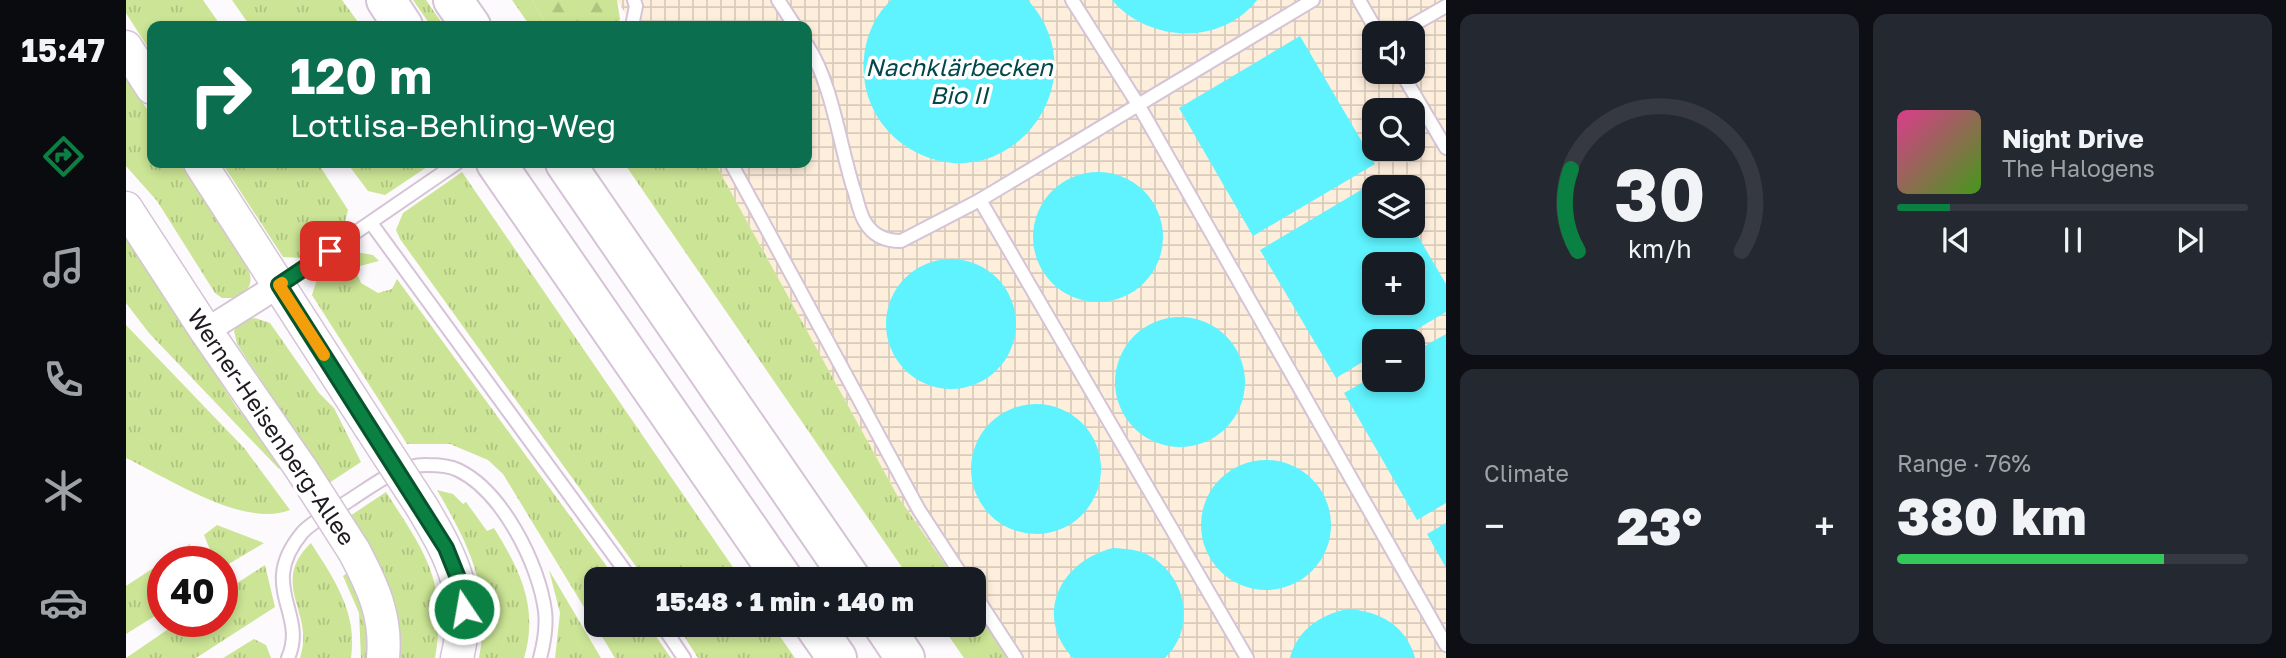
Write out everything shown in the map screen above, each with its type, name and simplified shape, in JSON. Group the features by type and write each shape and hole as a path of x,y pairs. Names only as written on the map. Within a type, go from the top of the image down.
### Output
{"highway":[{"path":"386,0 400,21"},
{"path":"453,0 468,21"},
{"path":"499,168 775,567"},
{"path":"568,168 844,567"},
{"path":"822,637 837,658"},
{"path":"891,637 905,658"}],"street":[{"path":"126,47 147,80"},
{"path":"203,168 446,548 460,583 463,634 457,658"},
{"name":"Werner-Heisenberg-Allee","path":"126,208 354,551 378,599 384,627 383,658"},
{"path":"206,331 279,285"}],"lane":[{"path":"633,21 636,6 634,0"},
{"path":"778,0 792,21"},
{"path":"1072,0 1139,106 1446,645"},
{"path":"812,52 819,63 864,221 873,232 888,241 901,241 980,200 1312,0"},
{"path":"1359,0 1371,21"},
{"path":"1420,21 1446,6"},
{"path":"1408,84 1446,148"},
{"path":"279,285 449,168"},
{"path":"734,168 919,510 956,567"},
{"path":"980,200 1247,658"},
{"path":"371,223 622,567"},
{"path":"288,658 295,643 281,589 284,564 302,532 393,474 424,465 456,469 481,485 510,523 536,570 542,593 546,613 540,658"},
{"path":"986,612 1016,658"},
{"path":"670,637 684,658"}],"shaded area":[{"path":"617,0 1446,0 1446,658 985,658 986,567 947,567 897,495 718,168 812,168 812,21 630,21"}],"green space":[{"path":"126,0 203,0 218,21 147,21 147,46 126,13"},
{"path":"232,0 342,0 357,21 247,21"},
{"path":"413,0 426,0 441,21 428,21"},
{"path":"512,0 532,0 544,21 527,21"},
{"path":"532,0 617,0 620,19 619,21 544,21"},
{"path":"126,76 147,109 147,168 184,168 248,269 251,278 245,292 238,298 222,298 215,293 157,201 126,166"},
{"path":"225,168 321,168 348,210 343,230 301,258 283,257"},
{"path":"351,168 426,168 385,195 368,191"},
{"path":"627,168 718,168 897,495 947,567 902,567"},
{"path":"462,172 733,567 636,567 400,239 396,230 403,213"},
{"path":"126,236 237,408 284,465 279,469 149,333 126,303"},
{"path":"356,252 373,255 379,261 360,266 356,271 361,283 378,293 392,289 397,279 607,567 584,567 584,607 503,474 488,460 450,444 407,444 312,295 318,276"},
{"path":"255,318 270,323 319,393 334,408 361,462 329,483 237,344 234,331 240,321"},
{"path":"126,325 245,449 290,510 271,514 229,507 207,499 126,458"},
{"path":"437,490 453,494 463,504 466,502 487,531 494,528 512,559 528,606 528,640 524,658 479,658 483,611 475,570 459,531"},
{"path":"386,492 423,552 436,588 438,632 435,658 399,658 393,601 379,566 350,516"},
{"path":"217,525 264,543 238,558 238,546 208,546 204,535"},
{"path":"311,543 336,583 347,611 351,626 351,658 300,658 302,627 295,599 293,572 299,558"},
{"path":"265,565 275,607 238,631 238,583"},
{"path":"549,570 584,629 584,637 589,637 601,658 555,658 560,613"},
{"path":"350,571 367,611 369,658 361,658 359,613 343,576"},
{"path":"147,572 147,621 126,634 126,586"},
{"path":"986,626 1007,658 964,658 949,637 986,637"},
{"path":"157,637 229,637 196,658 126,658"},
{"path":"602,637 656,637 671,658 615,658"},
{"path":"685,637 780,637 795,658 698,658"},
{"path":"254,639 266,645 271,658 223,658"}],"water":[{"name":"Nachklärbecken Bio II","path":"891,0 1028,0 1049,34 1054,68 1048,101 1030,129 1005,150 974,162 940,161 897,140 875,113 864,77 867,41 876,19"},
{"path":"1112,0 1257,0 1242,15 1224,25 1205,32 1185,33 1145,25 1127,14"},
{"path":"1300,36 1362,142 1362,161 1373,161 1375,164 1253,236 1179,108"},
{"path":"1098,172 1123,177 1144,191 1158,212 1163,237 1158,262 1144,283 1123,297 1098,302 1073,297 1052,283 1038,262 1033,237 1038,212 1052,191 1073,177"},
{"path":"1362,189 1362,238 1419,238 1446,284 1446,312 1417,329 1362,329 1362,362 1336,378 1260,250"},
{"path":"951,259 976,264 997,278 1011,299 1016,324 1011,349 997,370 976,384 951,389 926,384 905,370 891,349 886,324 891,299 905,278 926,264"},
{"path":"1180,317 1205,322 1226,336 1240,357 1245,382 1240,407 1226,428 1205,442 1180,447 1155,442 1134,428 1120,407 1115,382 1120,357 1134,336 1155,322"},
{"path":"1446,334 1446,503 1417,520 1344,393 1362,383 1362,392 1425,392 1425,346"},
{"path":"1036,404 1061,409 1082,423 1096,444 1101,469 1096,494 1082,515 1061,529 1036,534 1011,529 990,515 976,494 971,469 976,444 990,423 1011,409"},
{"path":"1266,460 1291,465 1312,479 1326,500 1331,525 1326,550 1312,571 1291,585 1266,590 1241,585 1220,571 1206,550 1201,525 1206,500 1220,479 1241,465"},
{"path":"1446,523 1446,568 1427,534"},
{"path":"1113,548 1137,551 1150,556 1172,576 1179,589 1184,618 1175,646 1165,658 1073,658 1061,641 1055,624 1054,607 1058,591 1079,564"},
{"path":"1347,609 1370,613 1390,622 1405,637 1415,658 1290,658 1298,639 1311,625 1328,615"}],"slow traffic":[{"path":"282,283 279,285 324,355"}],"route":[{"path":"330,251 279,285 446,548 460,583 464,609"}]}
